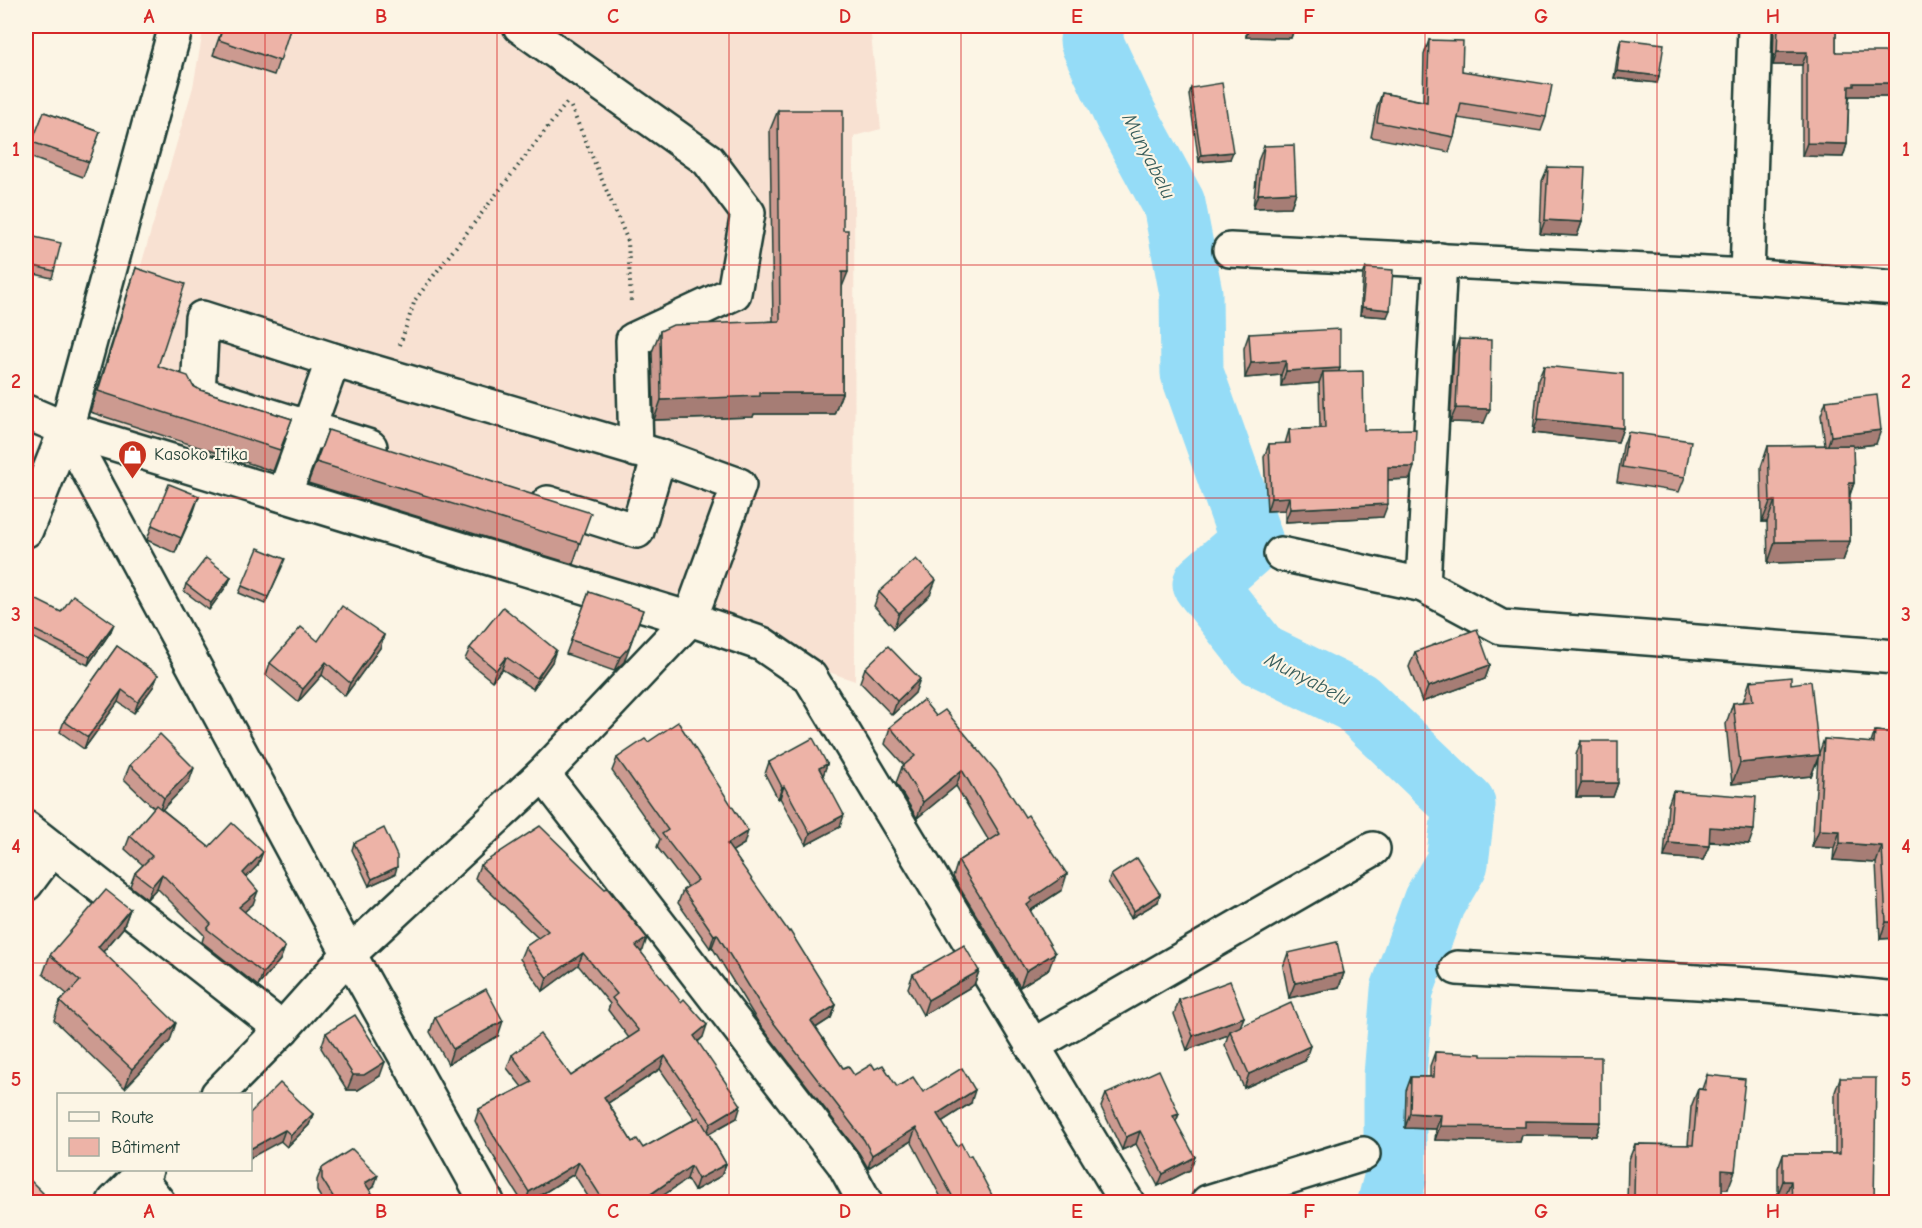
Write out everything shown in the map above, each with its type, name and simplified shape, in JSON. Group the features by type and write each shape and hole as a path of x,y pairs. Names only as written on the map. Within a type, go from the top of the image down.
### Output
{"street":[{"path":"26,530 66,429 176,26"},
{"path":"520,26 708,160 748,213 734,293 633,340 647,453 638,531 524,495"},
{"path":"1747,276 1755,26"},
{"path":"1230,250 1747,276 1896,288"},
{"path":"1424,585 1440,260"},
{"path":"220,1093 282,1029 349,954 543,774 690,619 739,485 647,453 333,360 202,318 198,393 399,456"},
{"path":"284,495 333,360"},
{"path":"26,412 66,429 690,619 762,644 810,677 1127,1203"},
{"path":"66,429 349,954 488,1203"},
{"path":"1281,554 1424,585 1501,627 1896,657"},
{"path":"543,774 844,1164 865,1203"},
{"path":"26,828 282,1029"},
{"path":"26,884 52,849"},
{"path":"1032,1046 1372,849"},
{"path":"1457,968 1766,986 1896,999"},
{"path":"1208,1203 1363,1154"},
{"path":"114,1203 142,1173 158,1203"}],"path":[{"path":"390,377 415,300 568,100 628,241 633,340"}],"shaded area":[{"path":"204,26 870,26 881,129 854,136 855,681 96,420 193,87"}],"building":[{"path":"26,26 34,26 26,57"},
{"path":"223,26 291,26 280,61 219,40"},
{"path":"1778,26 1836,26 1836,52 1893,52 1893,83 1854,83 1854,86 1849,86 1847,144 1807,143 1807,52 1777,52"},
{"path":"1621,39 1664,44 1659,76 1617,71"},
{"path":"1429,40 1463,41 1462,71 1552,85 1546,117 1461,103 1454,137 1377,122 1382,93 1427,102"},
{"path":"1222,83 1233,152 1201,155 1191,88"},
{"path":"778,110 843,110 843,230 848,230 848,272 842,272 842,393 760,393 760,396 661,400 660,331 673,325 780,321"},
{"path":"44,112 100,132 89,162 32,142"},
{"path":"1294,145 1296,192 1258,194 1264,146"},
{"path":"1548,167 1585,168 1582,222 1545,220"},
{"path":"30,236 61,243 54,271 26,264"},
{"path":"136,268 185,284 158,366 188,376 193,386 200,390 292,419 280,450 98,391"},
{"path":"1366,268 1393,270 1390,310 1362,307"},
{"path":"1340,329 1340,368 1286,371 1286,361 1251,363 1249,334"},
{"path":"1459,339 1491,340 1490,409 1456,408"},
{"path":"1544,366 1623,374 1623,428 1538,419"},
{"path":"1363,371 1364,430 1416,429 1414,467 1388,467 1388,504 1290,509 1289,497 1271,498 1269,444 1290,443 1289,430 1325,428 1323,372"},
{"path":"1877,395 1881,430 1831,436 1826,401"},
{"path":"328,430 591,513 580,543 316,462"},
{"path":"1628,432 1691,441 1685,477 1622,467"},
{"path":"1853,445 1854,483 1849,483 1850,541 1775,542 1775,501 1770,502 1768,446"},
{"path":"169,484 199,496 181,538 152,525"},
{"path":"258,548 285,559 268,597 242,586"},
{"path":"206,558 231,577 211,603 186,584"},
{"path":"916,559 936,580 899,613 879,592"},
{"path":"589,592 643,610 629,647 620,657 571,640"},
{"path":"73,595 114,624 90,657 26,626 26,616 35,599 61,612"},
{"path":"342,606 384,635 350,683 326,662 303,689 270,663 301,627 318,641"},
{"path":"503,607 556,650 537,678 506,657 496,670 470,648"},
{"path":"1477,629 1490,665 1428,687 1415,652"},
{"path":"117,646 158,675 138,702 122,690 88,737 64,721"},
{"path":"888,646 920,679 897,701 865,668"},
{"path":"1791,677 1791,684 1811,681 1819,755 1740,763 1733,703 1753,701 1750,681"},
{"path":"923,700 936,716 945,710 996,771 1025,817 1028,815 1067,874 1030,899 1032,901 1027,905 1055,953 1026,971 958,861 1000,834 962,770 923,802 902,767 915,756 890,727"},
{"path":"678,722 748,831 727,844 790,931 836,1005 811,1021 843,1068 848,1066 854,1075 872,1064 875,1069 883,1065 897,1087 913,1077 923,1092 962,1068 975,1090 937,1114 957,1146 961,1143 968,1156 971,1155 996,1203 956,1203 916,1128 872,1155 864,1140 763,1009 717,934 714,935 683,890 698,880 662,834 668,830 617,758 645,739 648,742"},
{"path":"1875,731 1896,733 1896,922 1886,922 1882,846 1840,843 1840,831 1819,830 1824,739 1874,743"},
{"path":"160,734 194,768 164,798 130,765"},
{"path":"813,738 827,764 819,768 844,815 810,833 769,762"},
{"path":"1581,741 1618,741 1618,783 1581,783"},
{"path":"1673,791 1756,797 1754,830 1710,827 1709,846 1669,843"},
{"path":"156,805 209,847 232,823 263,852 243,873 258,891 239,907 285,947 263,973 207,929 211,924 162,874 152,886 135,873 152,856 130,836"},
{"path":"540,826 605,889 607,888 647,938 636,946 681,1002 684,999 707,1025 694,1036 741,1105 711,1123 665,1056 604,1097 632,1142 637,1139 643,1148 699,1117 726,1164 698,1179 691,1166 640,1203 605,1203 579,1162 529,1192 479,1109 532,1082 512,1055 540,1034 571,1076 639,1031 612,998 617,994 583,953 547,978 525,947 548,931 480,865"},
{"path":"384,828 397,856 397,867 372,879 354,843"},
{"path":"1137,858 1160,894 1134,911 1111,875"},
{"path":"106,890 130,909 98,947 176,1023 132,1069 60,1002 80,981 50,955"},
{"path":"1337,942 1344,973 1295,983 1288,953"},
{"path":"964,945 979,971 928,1000 913,974"},
{"path":"1230,981 1244,1017 1193,1036 1179,1000"},
{"path":"486,989 503,1021 453,1049 435,1017"},
{"path":"1291,1003 1310,1046 1249,1074 1230,1031"},
{"path":"355,1015 385,1062 364,1075 353,1075 326,1033"},
{"path":"1435,1052 1481,1054 1481,1056 1601,1057 1601,1122 1525,1121 1525,1127 1440,1126 1441,1115 1410,1113 1411,1077 1434,1077"},
{"path":"1159,1070 1179,1114 1173,1116 1195,1157 1163,1174 1140,1131 1126,1137 1106,1094"},
{"path":"1707,1075 1745,1079 1735,1171 1722,1170 1722,1203 1655,1203 1655,1200 1634,1199 1635,1144 1693,1145 1698,1089 1705,1090"},
{"path":"1840,1078 1876,1078 1874,1203 1792,1203 1791,1181 1783,1181 1783,1154 1840,1154"},
{"path":"280,1083 313,1114 291,1135 285,1130 252,1148 252,1111"},
{"path":"352,1149 378,1175 365,1183 378,1203 337,1203 322,1179 322,1168"},
{"path":"26,1176 43,1193 33,1203 26,1203"}],"waterway":[{"name":"Munyabelu","path":"1093,26 1091,41 1126,116 1174,204 1191,293 1192,373 1252,542 1204,584 1260,655 1356,702 1464,805 1457,863 1434,902 1402,990 1395,1076 1395,1179 1389,1202"}],"place":[{"name":"Kasoko Itika","path":"133,480"}]}
